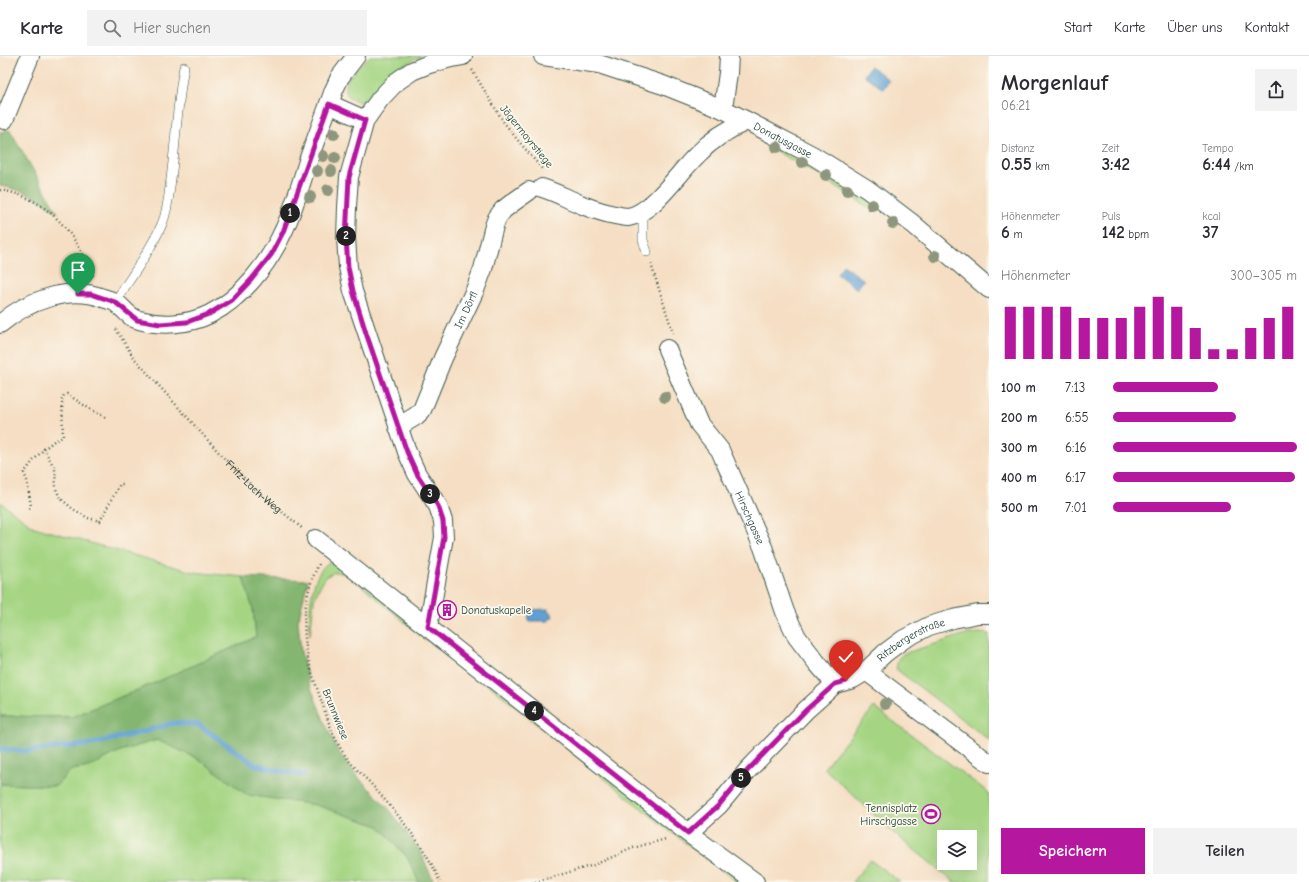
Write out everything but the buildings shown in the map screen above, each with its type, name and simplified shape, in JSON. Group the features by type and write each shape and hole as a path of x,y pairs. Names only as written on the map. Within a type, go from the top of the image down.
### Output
{"street":[{"path":"4,120 30,56"},
{"path":"0,324 24,308 44,299 61,295 91,294 115,302 137,320 160,324 187,322 209,314 232,300 251,280 271,255 283,232 334,90 340,77 356,56"},
{"path":"428,627 444,537 443,521 438,506 417,474 407,452 355,298 348,267 346,238 349,177 365,120 380,99 396,82 412,71 429,64 463,56"},
{"name":"Donatusgasse","path":"543,56 599,64 663,85 723,109 747,121 812,155 866,188 913,224 989,289"},
{"path":"723,109 729,56"},
{"path":"329,104 365,120"},
{"path":"538,183 592,208 616,216 628,217 652,204 710,143 732,127 747,121"},
{"name":"Im Dörfl","path":"398,426 416,416 422,410 443,358 475,290 483,269 497,218 503,210 538,183"},
{"name":"Hirschgasse","path":"671,344 699,424 720,450 763,547 785,612 794,630 817,663 835,684"},
{"path":"322,544 688,833 755,882"},
{"name":"Ritzbergerstraße","path":"688,833 719,805 748,770 806,710 835,684 853,679 866,671 885,653 904,639 929,626 952,619 978,614 989,614"},
{"path":"866,671 989,763"}],"lane":[{"path":"115,302 140,265 162,224 165,214 172,166 178,103 184,66"},
{"path":"643,210 643,240 648,252"}],"path":[{"name":"Jägermayrstiege","path":"477,78 503,121 516,138 538,183"},
{"path":"0,190 22,195 35,202 58,219 68,231 88,263 96,281"},
{"path":"648,252 671,344"},
{"name":"Fritz-Lach-Weg","path":"113,322 119,335 134,358 222,456 258,492 322,544"},
{"path":"29,508 31,506 27,481 24,473 44,449 54,441 63,437 62,400 64,395 67,394 105,417"},
{"path":"44,449 55,469 56,489 60,498 73,509 88,518 100,521 120,484 125,484"},
{"name":"Brunnwiese","path":"322,544 306,600 304,630 309,662 328,723 347,758 409,828 425,853 440,882"},
{"path":"536,882 594,865 633,848 688,833"}],"green space":[{"path":"370,56 422,56 397,70 364,101 359,102 349,97 345,87 348,79 355,70"},
{"path":"10,130 58,213 31,195 0,186 0,132"},
{"path":"777,145 824,171 877,206 874,211 821,177 774,150"},
{"path":"0,502 34,527 193,572 243,577 253,609 256,637 157,682 72,717 0,716"},
{"path":"329,562 334,562 745,882 737,882 667,829 465,666 422,637 360,584 346,574 335,572 327,576 320,586 314,600 310,635 310,606 314,585 322,568"},
{"path":"243,577 308,580 298,621 301,652 308,680 324,721 338,751 355,774 389,809 420,851 434,882 419,882 407,857 379,826 316,805 247,795 199,759 157,740 120,751 89,767 71,770 56,786 0,784 0,716 72,717 157,682 256,637 253,609"},
{"path":"979,633 989,634 989,740 896,669 898,659 903,654 963,635"},
{"name":"Tennisplatz Hirschgasse","path":"874,707 989,793 989,882 954,882 939,870 977,870 977,830 937,830 937,868 896,835 824,768"},
{"path":"157,740 199,759 247,794 316,805 379,826 407,857 419,882 0,882 0,784 56,786 71,770 89,767 120,751"},
{"path":"870,860 900,882 852,882"}],"water":[{"path":"871,66 889,80 883,89 864,75"},
{"path":"843,265 864,280 857,289 837,274"},
{"path":"548,609 548,612 551,612 553,616 551,619 548,619 549,621 529,621 528,610"}],"waterway":[{"path":"0,749 26,751 93,744 174,723 197,724 256,765 304,775"}],"place":[{"name":"Donatuskapelle","path":"447,610"},
{"name":"Tennisplatz Hirschgasse","path":"931,814"}],"route":[{"path":"78,294 91,294 115,302 137,320 160,324 187,322 209,314 232,300 251,280 271,255 291,212 329,104 365,120 349,177 346,238 348,267 353,291 366,333 407,452 417,474 438,506 443,521 444,537 428,627 688,833 719,805 748,770 806,710 835,684 846,681"}]}
